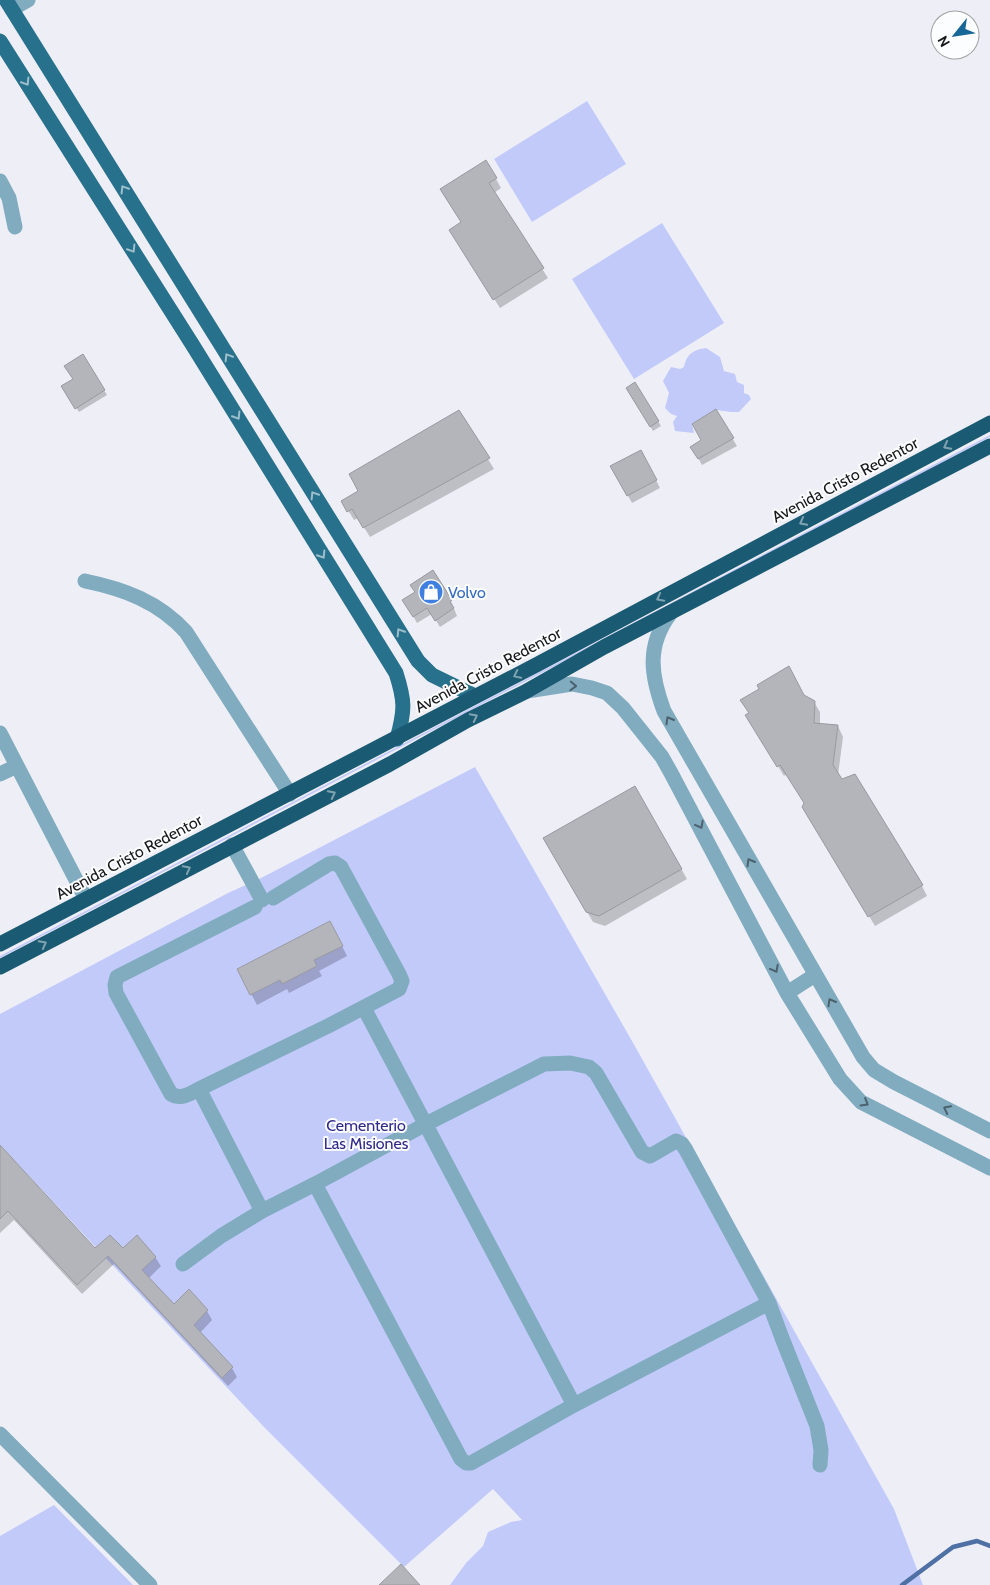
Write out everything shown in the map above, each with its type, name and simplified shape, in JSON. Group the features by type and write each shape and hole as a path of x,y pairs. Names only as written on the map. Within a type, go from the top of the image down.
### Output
{"highway":[{"name":"Avenida Cristo Redentor","path":"0,944 397,739 990,423"},
{"path":"0,967 390,764 468,720 525,692 604,647 990,446"}],"main road":[{"path":"9,4 418,660 432,674 475,696"},
{"path":"0,41 192,344 396,673 403,695 403,717 397,739"},
{"path":"117,226 137,211"},
{"path":"396,673 418,660"}],"street":[{"path":"9,4 28,0"},
{"path":"0,181 9,198 15,227"},
{"path":"85,581 113,587 143,599 175,620 186,632 290,794"},
{"path":"670,614 664,622 654,645 654,679 664,711 863,1058 874,1070 894,1082 990,1131"},
{"path":"525,692 572,684 592,688 607,694 624,708 662,757 684,794 787,993 840,1079 861,1102 990,1168"},
{"path":"0,733 86,899"},
{"path":"662,757 674,765 678,764 681,761 682,743"},
{"path":"0,774 17,766"},
{"path":"684,794 689,780 703,781"},
{"path":"232,845 263,901"},
{"path":"335,863 340,867 402,981 399,989 364,1008 199,1089 182,1097 176,1097 171,1094 116,993 115,985 117,977 263,901 329,864 335,863"},
{"path":"787,993 815,975"},
{"path":"364,1008 574,1405"},
{"path":"183,1264 221,1236 262,1211 544,1064 570,1063 589,1067 596,1073 642,1152 650,1156 676,1141 682,1144 770,1303 817,1426 821,1450 820,1465"},
{"path":"199,1089 262,1211"},
{"path":"315,1184 461,1459 466,1462 471,1463 574,1405 770,1303"},
{"path":"0,1434 150,1585"}],"green space":[{"path":"587,101 626,164 532,222 494,159"},
{"path":"662,223 724,323 634,379 572,279"},
{"path":"706,348 720,357 724,371 735,374 737,382 744,385 744,393 749,395 751,399 739,412 716,410 692,424 694,433 675,431 673,422 677,416 671,414 665,408 669,393 663,381 671,367 680,369 684,367 689,355"},
{"path":"990,435 990,437 0,958 0,956"},
{"name":"Cementerio Las Misiones","path":"475,767 632,1041 894,1509 923,1585 450,1585 466,1563 483,1546 488,1532 511,1522 522,1520 493,1489 404,1567 264,1427 0,1145 0,1014 228,893 261,878"},
{"path":"54,1505 133,1585 0,1585 0,1536"}],"building":[{"path":"486,160 497,178 489,183 544,268 493,300 449,230 461,222 440,189"},
{"path":"83,354 105,390 75,409 61,386 73,379 64,366"},
{"path":"635,382 659,421 650,427 626,388"},
{"path":"716,409 734,438 698,459 690,447 701,440 692,424"},
{"path":"459,410 490,458 363,528 352,509 347,512 341,501 358,491 349,474"},
{"path":"641,450 657,480 627,496 610,466"},
{"name":"Volvo","path":"433,570 452,600 450,602 454,608 435,621 427,608 413,617 402,600 415,592 410,585"},
{"path":"789,666 804,695 815,701 814,723 838,725 833,765 842,779 855,774 923,885 868,917 802,807 804,803 780,765 777,767 745,715 749,713 740,700 759,689 757,685"},
{"path":"635,786 682,869 599,916 586,912 543,838"},
{"path":"330,921 343,946 314,960 317,966 282,984 280,980 250,995 237,969"},
{"path":"0,1145 95,1248 110,1235 123,1248 137,1235 156,1257 142,1270 174,1304 189,1289 208,1310 194,1325 233,1367 222,1378 108,1256 77,1285 8,1211 0,1219"},
{"path":"401,1564 420,1585 379,1585"}],"waterway":[{"path":"902,1585 953,1547 977,1541 990,1546"}],"place":[{"name":"Volvo","path":"431,592"}]}
